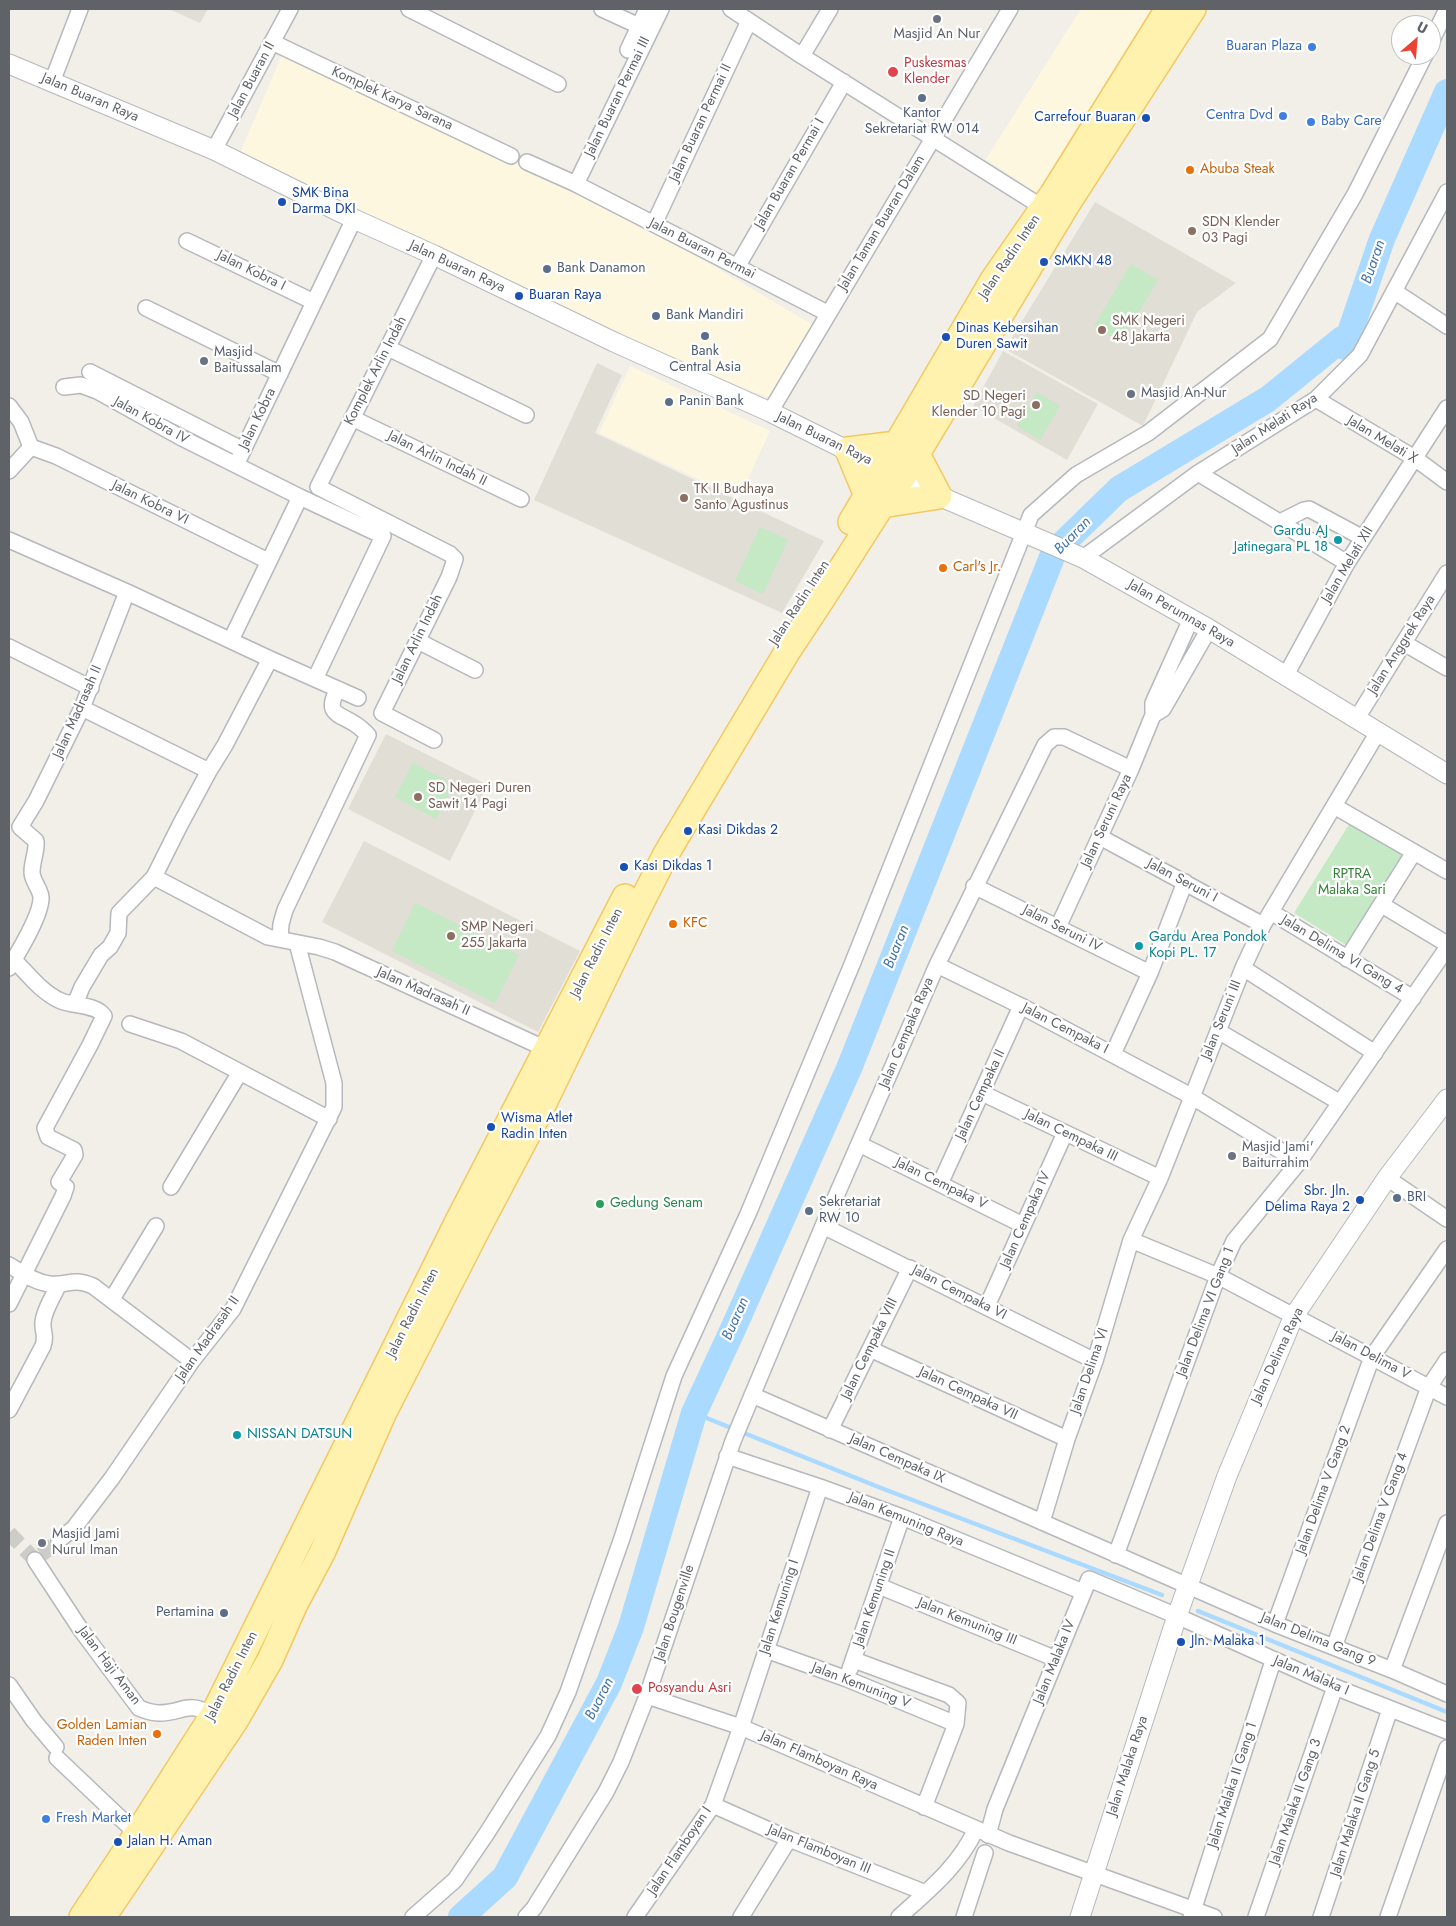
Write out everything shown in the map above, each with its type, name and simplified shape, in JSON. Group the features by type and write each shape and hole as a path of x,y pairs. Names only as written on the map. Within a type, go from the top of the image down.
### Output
{"main road":[{"name":"Jalan Radin Inten","path":"103,1917 235,1720 270,1660 294,1606 322,1553 546,1049 650,848 742,694 893,473 1174,14"},
{"path":"907,449 939,496 874,501 848,450 907,449"},
{"name":"Jalan Radin Inten","path":"82,1917 138,1834 213,1715 467,1227 541,1109 666,854 786,652 822,599 874,501"}],"street":[{"path":"52,82 80,9"},
{"name":"Jalan Buaran II","path":"214,150 290,9"},
{"path":"409,9 558,84"},
{"path":"602,9 639,26"},
{"path":"628,50 647,9"},
{"name":"Jalan Buaran Permai III","path":"576,184 660,9"},
{"path":"731,9 1051,213"},
{"path":"802,56 830,9"},
{"name":"Jalan Taman Buaran Dalam","path":"770,412 827,313 878,232 1010,9"},
{"name":"Jalan Radin Inten","path":"1174,14 1206,9"},
{"path":"1441,21 1447,9"},
{"name":"Jalan Buaran Permai II","path":"654,224 749,21"},
{"name":"Komplek Karya Sarana","path":"272,42 511,156"},
{"name":"Jalan Buaran Raya","path":"9,64 214,150 354,219 434,255 614,342 770,412 893,473"},
{"path":"413,1917 455,1880 548,1736 568,1692 622,1538 674,1376 748,1214 853,962 1029,534 1031,515 1076,475 1148,433 1270,339 1355,194 1420,65"},
{"name":"Jalan Buaran Permai I","path":"736,267 844,82"},
{"name":"Jalan Buaran Permai","path":"527,162 576,184 827,313"},
{"name":"Jalan Melati Raya","path":"1079,556 1198,473 1316,399 1360,354 1394,291 1441,220 1447,192"},
{"name":"Jalan Kobra","path":"315,679 383,536 236,465 354,219"},
{"name":"Jalan Kobra I","path":"188,241 314,302"},
{"name":"Komplek Arlin Indah","path":"434,255 318,487 452,560"},
{"path":"1394,291 1447,326"},
{"path":"146,308 280,374"},
{"path":"388,348 526,415"},
{"path":"90,372 243,450"},
{"name":"Jalan Kobra IV","path":"64,387 81,385 97,391 180,437 236,465"},
{"name":"Jalan Melati X","path":"1316,399 1416,459 1447,482"},
{"path":"9,406 21,422 32,447 9,471"},
{"name":"Jalan Melati XII","path":"1286,675 1347,563 1416,459 1447,408"},
{"name":"Jalan Arlin Indah II","path":"352,418 521,499"},
{"name":"Jalan Kobra VI","path":"32,447 56,456 268,561"},
{"name":"Jalan Perumnas Raya","path":"893,473 939,496 1079,556 1209,629 1447,774"},
{"path":"1198,473 1347,563"},
{"path":"232,640 300,497"},
{"path":"1280,522 1310,509 1363,538"},
{"path":"9,540 358,698"},
{"name":"Jalan Arlin Indah","path":"434,740 382,713 418,641 452,560"},
{"name":"Jalan Anggrek Raya","path":"1357,718 1445,580"},
{"name":"Jalan Madrasah II","path":"11,964 29,932 41,904 41,896 32,871 36,841 14,824 36,801 82,708 127,592"},
{"name":"Jalan Seruni Raya","path":"1058,926 1131,769 1153,715 1153,703 1191,619"},
{"name":"Jalan Seruni Raya","path":"1153,715 1163,709 1209,629"},
{"path":"418,641 474,670"},
{"path":"1404,643 1447,668"},
{"path":"9,647 91,688"},
{"path":"74,1004 101,955 110,947 118,933 119,913 154,877 270,659"},
{"path":"280,939 281,924 285,910 368,735 357,725 338,715 333,708 332,700 338,689"},
{"path":"82,708 209,771"},
{"name":"Jalan Seruni III","path":"1131,1240 1160,1178 1243,968 1263,925 1378,732"},
{"name":"Jalan Cempaka Raya","path":"744,1415 823,1226 936,965 1045,745 1054,737 1064,737 1131,769"},
{"path":"1334,806 1447,871"},
{"name":"Jalan Seruni I","path":"1100,837 1263,925"},
{"path":"1347,959 1414,852"},
{"name":"Jalan Madrasah II","path":"154,877 252,930 268,937 336,952 546,1049"},
{"path":"1113,1054 1150,973 1185,882"},
{"name":"Jalan Seruni IV","path":"974,886 1150,973"},
{"path":"1382,905 1447,946"},
{"name":"Jalan Delima VI Gang 4","path":"1270,912 1413,998"},
{"name":"Jalan Madrasah II","path":"59,1540 74,1528 112,1478 192,1361 233,1308 329,1119 334,1106 334,1083 297,943"},
{"name":"Jalan Delima VI Gang 1","path":"1116,1555 1218,1276 1234,1241 1299,1162 1447,946"},
{"path":"9,1304 64,1196 66,1187 59,1182 75,1155 74,1150 48,1137 44,1128 104,1016 102,1013 62,1001 49,995 11,964"},
{"name":"Jalan Cempaka I","path":"936,965 1021,1006 1191,1096 1299,1162"},
{"path":"1243,968 1375,1053"},
{"name":"Jalan Cempaka II","path":"940,1184 1021,1006"},
{"path":"130,1024 181,1041 329,1119"},
{"path":"1218,1031 1339,1102"},
{"path":"171,1187 240,1072"},
{"name":"Jalan Cempaka III","path":"982,1093 1160,1178"},
{"name":"Jalan Delima Raya","path":"1177,1616 1227,1476 1264,1383 1294,1316 1387,1178 1447,1099"},
{"name":"Jalan Cempaka IV","path":"987,1306 1065,1133"},
{"name":"Jalan Cempaka V","path":"859,1144 1023,1225"},
{"path":"1387,1178 1447,1219"},
{"path":"112,1299 156,1226"},
{"name":"Jalan Cempaka VI","path":"823,1226 1095,1361"},
{"path":"1131,1240 1218,1276 1294,1316"},
{"name":"Jalan Delima VI","path":"1042,1522 1066,1439 1095,1361 1131,1240"},
{"name":"Jalan Delima V Gang 2","path":"1276,1624 1372,1357 1447,1249"},
{"path":"9,1265 36,1280 49,1284 73,1281 84,1282 112,1299 192,1361"},
{"name":"Jalan Cempaka VIII","path":"830,1430 910,1268"},
{"path":"9,1410 43,1346 46,1336 43,1325 44,1318 59,1284"},
{"name":"Jalan Delima V","path":"1294,1316 1447,1397"},
{"name":"Jalan Cempaka VII","path":"870,1349 1066,1439"},
{"name":"Jalan Delima V Gang 4","path":"1334,1647 1429,1387 1447,1360"},
{"name":"Jalan Cempaka IX","path":"752,1395 1042,1522"},
{"name":"Jalan Bougenville","path":"534,1914 606,1792 621,1762 647,1696 727,1456 744,1415"},
{"name":"Jalan Kemuning Raya","path":"727,1456 902,1517 1083,1592"},
{"name":"Jalan Kemuning I","path":"741,1727 820,1487"},
{"name":"Jalan Kemuning II","path":"847,1679 902,1517"},
{"path":"1042,1522 1188,1586"},
{"path":"1392,1670 1447,1522"},
{"name":"Jalan Haji Aman","path":"35,1560 81,1630 139,1708 162,1713 185,1707 193,1707 203,1709 213,1715"},
{"path":"1083,1592 1088,1579 1092,1579 1177,1616"},
{"name":"Jalan Kemuning III","path":"878,1586 1056,1659"},
{"name":"Jalan Delima Gang 9","path":"1188,1586 1447,1694"},
{"name":"Jalan Malaka IV","path":"899,1917 926,1893 982,1832 995,1809 1083,1592"},
{"name":"Jalan Malaka I","path":"1177,1616 1273,1661 1447,1731"},
{"name":"Jalan Malaka Raya","path":"1080,1917 1177,1616"},
{"name":"Jalan Kemuning V","path":"766,1650 847,1679 956,1724"},
{"path":"854,1660 949,1695 958,1703 956,1724 924,1807"},
{"name":"Jalan Malaka II Gang 1","path":"1192,1913 1273,1661"},
{"path":"9,1685 56,1753 138,1834"},
{"name":"Jalan Malaka II Gang 3","path":"1256,1917 1335,1687"},
{"name":"Jalan Flamboyan Raya","path":"647,1696 741,1727 982,1832 1094,1873 1192,1913 1214,1917"},
{"name":"Jalan Malaka II Gang 5","path":"1321,1917 1390,1709"},
{"name":"Jalan Flamboyan I","path":"635,1917 713,1805 741,1727"},
{"path":"1388,1917 1447,1748"},
{"name":"Jalan Flamboyan III","path":"713,1805 789,1839 926,1893"},
{"path":"745,1916 789,1839"},
{"path":"964,1917 985,1853"}],"shaded area":[{"path":"169,9 208,9 200,23"},
{"path":"1081,9 1156,9 1049,198 1028,188 986,159"},
{"path":"283,53 586,191 813,325 772,399 537,305 240,153"},
{"name":"SMK Negeri 48 Jakarta","path":"1095,202 1236,283 1197,312 1143,426 1005,349"},
{"name":"SD Negeri Klender 10 Pagi","path":"1003,351 1098,404 1067,460 973,406"},
{"path":"597,363 622,375 595,433 824,541 782,613 534,500"},
{"path":"630,366 770,431 739,498 599,433"},
{"name":"SD Negeri Duren Sawit 14 Pagi","path":"386,734 488,785 450,861 348,809"},
{"name":"SMP Negeri 255 Jakarta","path":"364,841 580,951 538,1032 322,922"}],"green space":[{"path":"1131,264 1158,280 1121,342 1094,326"},
{"path":"1037,392 1060,406 1040,440 1017,426"},
{"path":"760,527 788,540 763,594 735,581"},
{"path":"413,763 454,784 436,819 395,797"},
{"name":"RPTRA Malaka Sari","path":"1353,818 1409,852 1351,948 1294,913"},
{"path":"415,903 519,955 495,1003 392,951"}],"waterway":[{"name":"Buaran","path":"461,1917 505,1877 609,1683 631,1627 694,1413 850,1066 1054,552 1119,489 1268,399 1342,339 1345,347 1382,239 1447,92"},
{"path":"694,1413 881,1488 1162,1595"},
{"path":"1198,1611 1447,1712"}],"tunnel":[{"path":"9,1533 35,1560 59,1540"}],"place":[{"name":"Masjid An Nur","path":"937,19"},
{"name":"Buaran Plaza","path":"1312,47"},
{"name":"Puskesmas Klender","path":"893,72"},
{"name":"Kantor Sekretariat RW 014","path":"922,98"},
{"name":"Centra Dvd","path":"1283,116"},
{"name":"Carrefour Buaran","path":"1146,118"},
{"name":"Baby Care","path":"1311,122"},
{"name":"Abuba Steak","path":"1190,170"},
{"name":"SMK Bina Darma DKI","path":"282,202"},
{"name":"SDN Klender 03 Pagi","path":"1192,231"},
{"name":"SMKN 48","path":"1044,262"},
{"name":"Bank Danamon","path":"547,269"},
{"name":"Buaran Raya","path":"519,296"},
{"name":"Bank Mandiri","path":"656,316"},
{"name":"SMK Negeri 48 Jakarta","path":"1102,330"},
{"name":"Bank Central Asia","path":"705,336"},
{"name":"Dinas Kebersihan Duren Sawit","path":"946,337"},
{"name":"Masjid Baitussalam","path":"204,361"},
{"name":"Masjid An-Nur","path":"1131,394"},
{"name":"Panin Bank","path":"669,402"},
{"name":"SD Negeri Klender 10 Pagi","path":"1036,405"},
{"name":"TK II Budhaya Santo Agustinus","path":"684,498"},
{"name":"Gardu AJ Jatinegara PL 18","path":"1338,540"},
{"name":"Carl's Jr.","path":"943,568"},
{"name":"SD Negeri Duren Sawit 14 Pagi","path":"418,797"},
{"name":"Kasi Dikdas 2","path":"688,831"},
{"name":"Kasi Dikdas 1","path":"624,867"},
{"name":"KFC","path":"673,924"},
{"name":"SMP Negeri 255 Jakarta","path":"451,936"},
{"name":"Gardu Area Pondok Kopi PL. 17","path":"1139,946"},
{"name":"Wisma Atlet Radin Inten","path":"491,1127"},
{"name":"Masjid Jami' Baiturrahim","path":"1232,1156"},
{"name":"BRI","path":"1397,1198"},
{"name":"Sbr. Jln. Delima Raya 2","path":"1360,1200"},
{"name":"Gedung Senam","path":"600,1204"},
{"name":"Sekretariat RW 10","path":"809,1211"},
{"name":"NISSAN DATSUN","path":"237,1435"},
{"name":"Masjid Jami Nurul Iman","path":"42,1543"},
{"name":"Pertamina","path":"224,1613"},
{"name":"Jln. Malaka 1","path":"1181,1642"},
{"name":"Posyandu Asri","path":"637,1689"},
{"name":"Golden Lamian Raden Inten","path":"157,1734"},
{"name":"Fresh Market","path":"46,1819"},
{"name":"Jalan H. Aman","path":"118,1842"}]}
